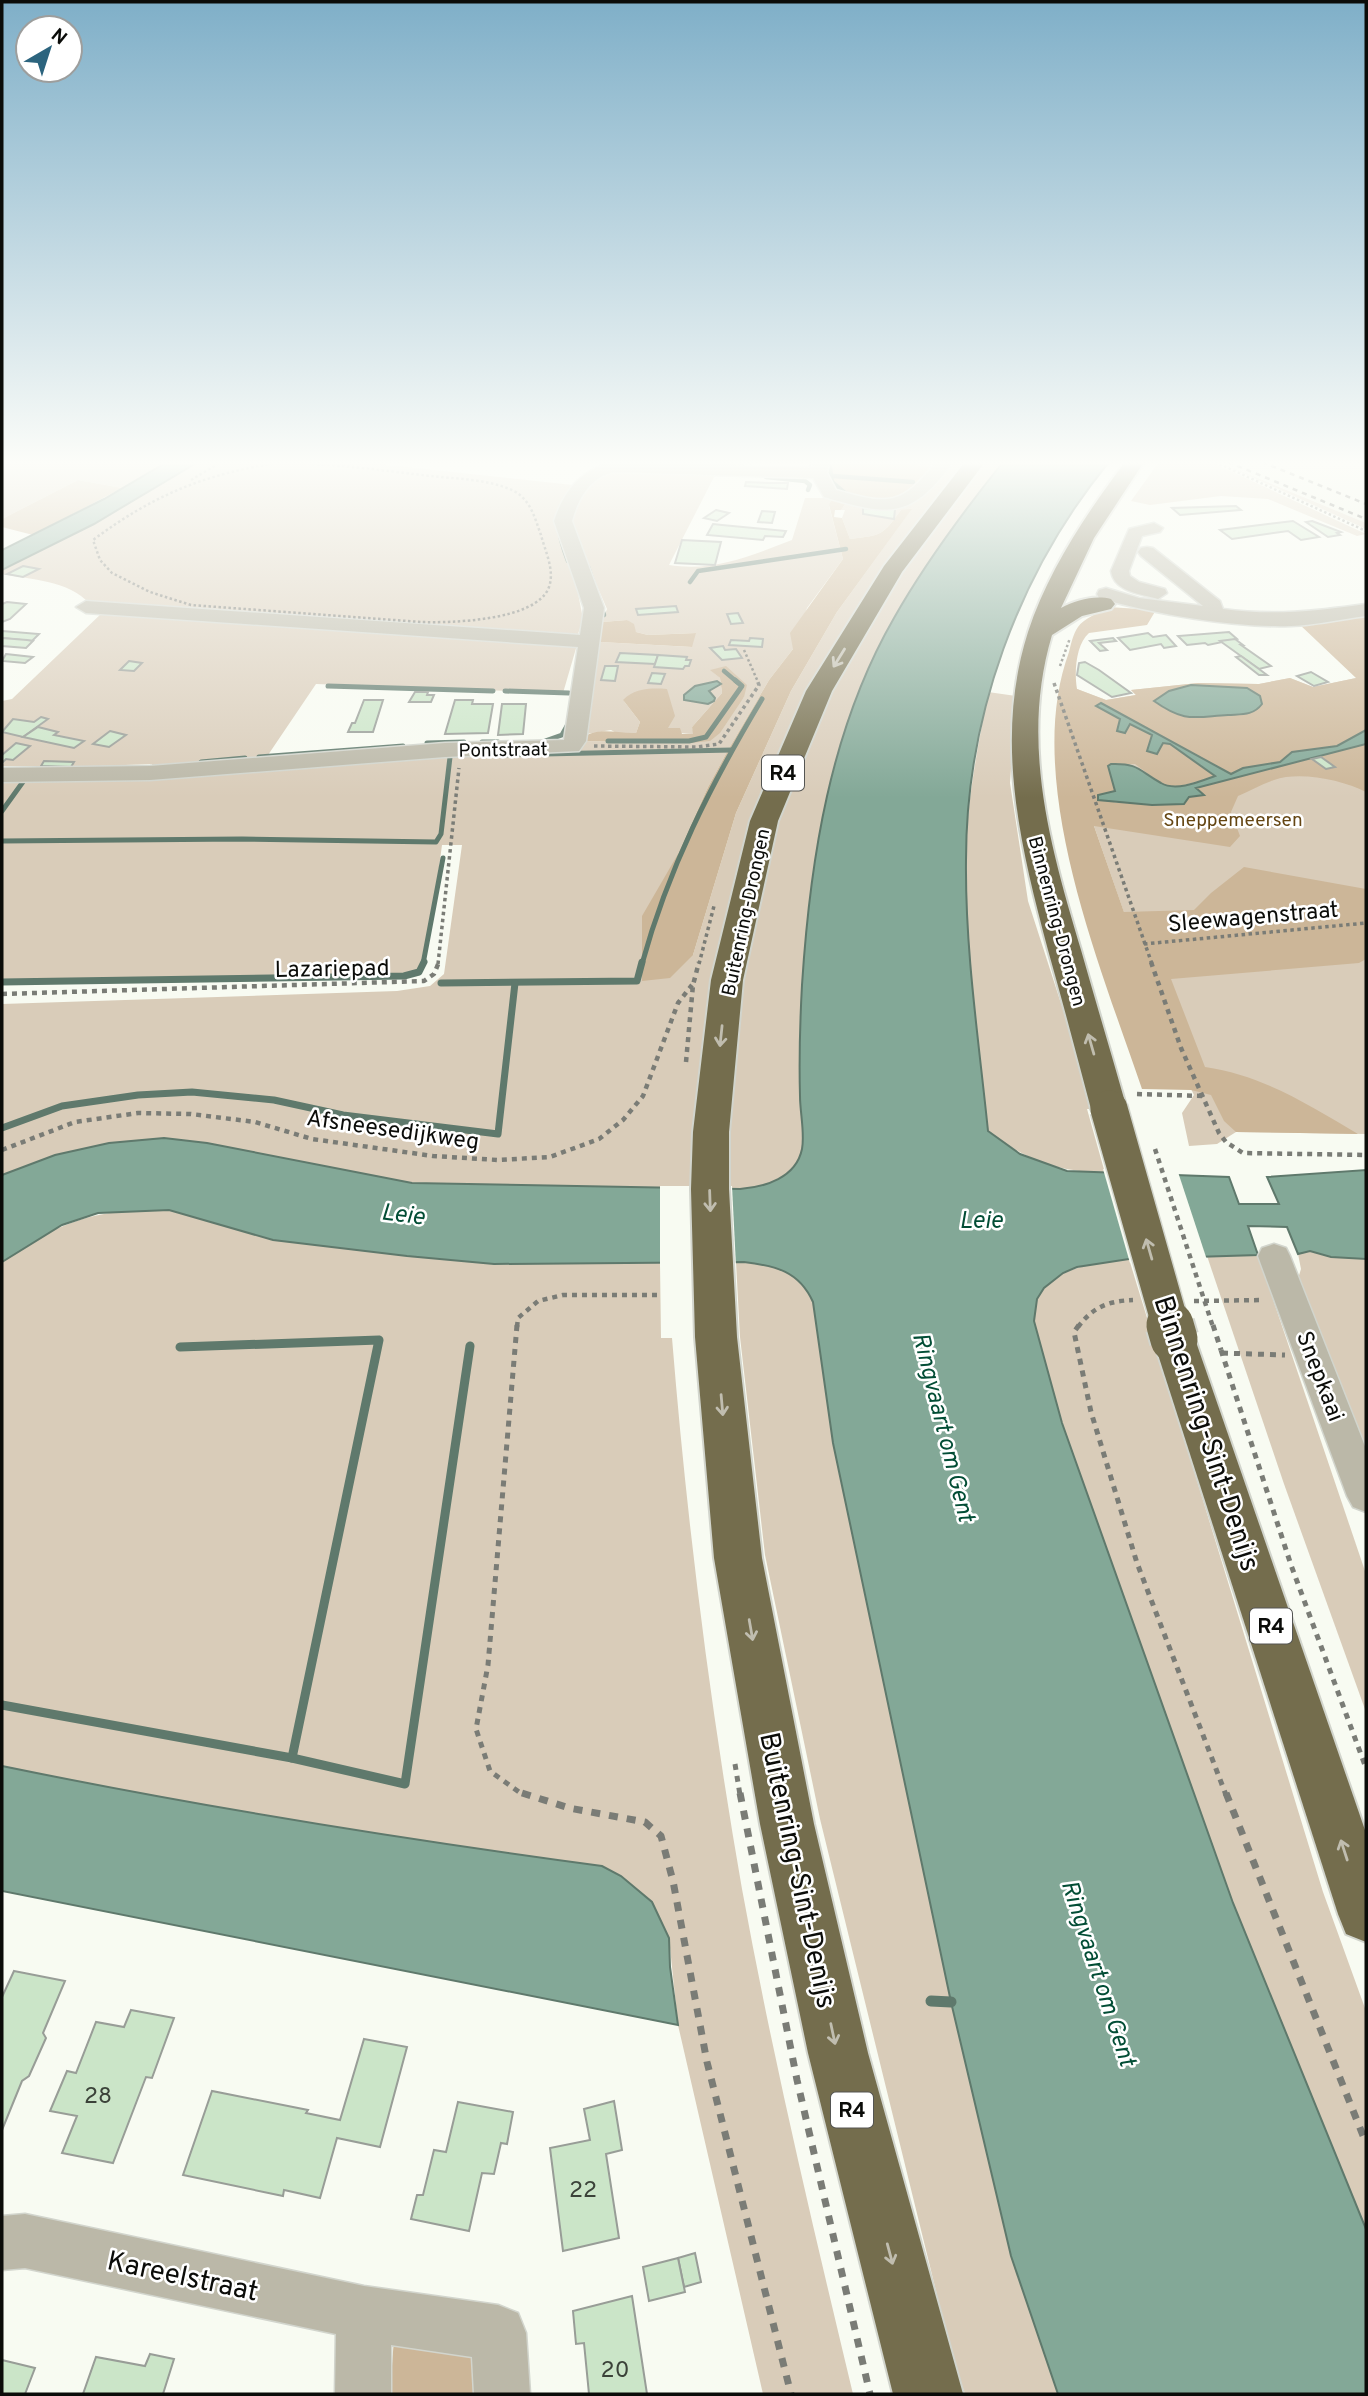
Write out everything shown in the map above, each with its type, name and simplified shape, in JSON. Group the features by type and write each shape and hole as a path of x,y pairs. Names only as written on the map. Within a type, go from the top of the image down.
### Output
{"highway":[{"name":"Buitenring-Drongen","path":"716,1337 710,1189 711,1132 727,980 745,894 764,821 819,691 890,574"},
{"name":"Binnenring-Drongen","path":"1065,574 1040,632 1029,680 1024,768 1038,862 1123,1101"},
{"path":"1040,632 1055,625 1060,618 1074,609 1104,599 1082,574"},
{"name":"Binnenring-Sint-Denijs","path":"1123,1101 1178,1320 1366,1914"},
{"name":"Buitenring-Sint-Denijs","path":"716,1337 738,1558 787,1824 838,2053 928,2394"}],"street":[{"name":"Pontstraat","path":"2,775 150,773 462,750 571,746 575,741 594,608 582,574"},
{"path":"1121,574 1121,578 1132,586 1178,597 1182,600 1181,610"},
{"path":"1174,574 1213,605 1214,614"},
{"path":"1104,599 1276,621 1366,610"},
{"path":"86,607 590,642"},
{"name":"Snepkaai","path":"1273,1256 1366,1496"},
{"name":"Kareelstraat","path":"2,2243 25,2241 364,2313 498,2333 502,2394"},
{"path":"363,2394 364,2313"}],"path":[{"path":"116,574 132,584 180,603 202,607 433,622 481,619 532,604 545,595 551,584 550,574"},
{"path":"1053,694 1054,683 1075,624 1102,608 1104,599"},
{"path":"571,746 696,747 719,744 759,685 744,650"},
{"path":"1054,683 1181,1048 1219,1133 1226,1142 1243,1153 1366,1155"},
{"name":"Lazariepad","path":"2,994 424,981 434,974 439,962 462,750"},
{"name":"Sleewagenstraat","path":"1144,944 1366,923"},
{"name":"Afsneesedijkweg","path":"2,1150 75,1122 138,1113 191,1114 255,1122 312,1139 433,1156 498,1160 550,1157 599,1139 623,1120 643,1096 678,1003 693,985 686,1065"},
{"path":"1123,1101 1204,1096"},
{"path":"1151,1138 1291,1565 1366,1768"},
{"path":"659,1296 563,1295 538,1300 518,1318 488,1665 476,1728 490,1771 519,1792 569,1808 645,1822 661,1836 673,1881 707,2062 791,2394"},
{"path":"1178,1320 1291,1299"},
{"path":"1143,1300 1116,1300 1090,1309 1074,1332 1091,1412 1137,1563 1240,1830 1366,2143"},
{"path":"1221,1351 1314,1356"}],"green space":[{"path":"2,574 573,574 583,619 577,637 90,604 71,590 60,586"},
{"path":"592,574 832,574 807,608 793,649 769,680 728,750 678,854 693,955 736,813 791,691 837,612 865,574 920,574 872,661 839,750 827,796 811,891 802,985 800,1103 803,1143 799,1159 786,1174 769,1183 740,1189 412,1183 207,1143 164,1138 54,1155 2,1175 2,1004 397,991 430,986 444,974 462,845 442,845 429,942 421,974 394,977 2,984 2,782 579,741 690,743 744,697 711,670 720,678 722,693 692,727 694,734 665,727 623,700 640,722 636,733 618,734 611,730 586,734 600,642 691,647 695,633 648,635 636,632 627,620 602,622 607,609"},
{"path":"832,574 865,574 837,612 791,691 736,813 693,955 670,978 642,981 642,916 678,854 728,750 769,680 793,649 790,633"},
{"path":"1108,607 1156,610 1147,625 1089,633 1081,644 1076,667 1077,689 1106,700 1136,695 1131,690 1198,683 1259,684 1290,678 1313,687 1356,678 1298,623 1366,615 1366,730 1337,746 1292,752 1280,762 1231,774 1101,703 1096,706 1120,719 1117,730 1127,731 1130,724 1152,735 1148,750 1163,743 1171,744 1216,776 1177,787 1160,783 1135,764 1111,764 1108,766 1115,792 1099,795 1116,803 1184,804 1189,797 1203,794 1195,788 1366,744 1366,792 1345,784 1308,777 1284,777 1265,783 1238,796 1231,812 1240,836 1230,847 1094,826 1124,912 1194,910 1244,867 1366,889 1366,959 1359,963 1171,979 1205,1067 1266,1084 1358,1134 1236,1132 1224,1121 1211,1095 1191,1090 1142,1089 1106,986 1072,872 1060,814 1055,757 1057,702 1072,639 1080,624","holes":["1190,685 1208,688 1244,715 1165,709 1155,702 1169,691"]},
{"path":"103,612 577,645 563,693 316,684 266,758 152,767 152,764 71,767 73,762 45,761 41,766 2,766 6,759 13,760 29,746 16,743 2,761 2,732 74,748 83,742 54,735 57,733 38,727 48,719 41,717 34,722 13,719 2,731 2,701 12,699"},
{"name":"Sneppemeersen","path":"1366,615 1366,1134 1236,1132 1217,1144 1189,1146 1182,1113 1194,1095 1171,1048 1085,800 1077,689 1106,700 1136,695 1131,690 1198,683 1259,684 1290,678 1313,687 1356,678"},
{"path":"627,620 634,624 636,632 648,635 696,633 692,647 600,642 602,622"},
{"path":"726,666 747,685 744,697 720,733 710,741 579,741 592,733 606,731 636,733 640,722 623,700 633,693 649,689 667,689 675,716 668,728 680,728 682,734 693,734 692,727 722,693 720,678 710,670"},
{"path":"988,692 1016,696 1010,783 1028,901 1095,1109 1087,1109 1105,1173 1057,1167 1029,1157 988,1131 970,962 966,860 970,797"},
{"path":"133,1210 169,1210 273,1240 407,1256 494,1264 660,1263 661,1338 672,1338 701,1614 742,1889 780,2079 853,2394 763,2394 678,2025 669,1938 652,1902 621,1876 602,1866 301,1821 2,1766 2,1262 63,1226 95,1216"},
{"path":"1310,1251 1331,1257 1366,1259 1366,1464 1297,1282 1301,1269 1298,1254"},
{"path":"1258,1255 1366,1574 1366,1712 1284,1484 1207,1256"},
{"path":"1129,1259 1323,1892 1366,2011 1366,2229 1233,1903 1062,1423 1034,1321 1037,1299 1044,1288 1063,1273 1092,1263"},
{"path":"736,1262 760,1263 782,1270 800,1282 813,1302 833,1443 951,2002 1011,2256 1058,2394 965,2394 952,2356 820,1819 765,1555 740,1337"},
{"path":"394,2338 490,2353 489,2394 390,2394"}],"water":[{"path":"920,574 1037,574 1003,649 987,700 968,806 968,928 988,1131 1020,1154 1067,1171 1229,1177 1239,1204 1279,1204 1267,1177 1366,1170 1366,1259 1331,1257 1310,1251 1298,1254 1287,1227 1248,1226 1258,1255 1129,1259 1077,1267 1063,1273 1044,1288 1037,1299 1034,1321 1062,1423 1233,1903 1366,2229 1366,2394 1058,2394 1011,2256 951,2002 833,1443 813,1302 801,1283 776,1268 744,1262 494,1264 407,1256 273,1240 169,1210 98,1213 62,1225 2,1262 2,1175 55,1155 109,1143 164,1138 207,1143 412,1183 740,1189 769,1183 786,1174 799,1159 803,1143 800,1103 802,985 811,891 827,796 854,705 872,661"},
{"path":"717,681 721,684 709,691 715,698 714,701 708,704 684,700 684,695 695,686"},
{"path":"1191,685 1247,688 1260,696 1262,704 1255,711 1246,714 1190,717 1174,713 1154,701 1169,691"},
{"path":"1101,703 1231,774 1243,768 1280,762 1292,752 1337,746 1366,730 1366,744 1196,788 1204,795 1189,797 1184,804 1152,805 1098,800 1098,795 1115,791 1108,766 1111,764 1133,766 1161,783 1174,786 1188,785 1215,776 1170,744 1163,743 1157,754 1147,751 1152,735 1130,724 1125,733 1117,731 1120,719 1096,706"},
{"path":"2,1766 301,1821 602,1866 621,1876 652,1902 669,1938 678,2025 2,1891"}],"pier":[{"path":"1103,1169 1178,1172 1207,1260 1130,1263"},
{"path":"660,1186 732,1186 736,1266 660,1267"}],"building":[{"path":"7,574 29,574 23,577"},
{"path":"2,604 26,604 10,619 2,622"},
{"path":"676,606 678,612 638,615 636,609"},
{"path":"738,613 743,623 731,624 727,614"},
{"path":"2,631 39,634 32,641 2,638"},
{"path":"1229,632 1237,639 1208,645 1187,645 1178,636"},
{"path":"1148,633 1153,637 1166,635 1176,646 1164,648 1161,644 1130,650 1118,638"},
{"path":"2,638 33,641 26,648 2,646"},
{"path":"750,638 763,639 762,647 729,645 731,640 749,641"},
{"path":"1113,638 1116,641 1099,643 1107,650 1100,651 1090,641"},
{"path":"1235,639 1271,666 1259,669 1220,641"},
{"path":"723,646 725,650 736,649 742,658 722,660 710,648"},
{"path":"620,653 658,655 655,664 616,662"},
{"path":"6,654 33,657 25,663 2,661"},
{"path":"658,655 687,657 686,660 691,660 689,666 683,669 654,667"},
{"path":"1241,656 1267,675 1259,675 1236,657"},
{"path":"129,661 142,663 134,671 120,670"},
{"path":"1085,662 1131,693 1112,697 1077,675 1079,663"},
{"path":"605,666 618,666 615,681 601,680"},
{"path":"1311,672 1328,682 1314,686 1297,676"},
{"path":"652,673 665,674 661,684 648,683"},
{"path":"415,692 434,695 431,702 409,702"},
{"path":"364,700 383,700 373,732 348,732 352,723 355,723"},
{"path":"455,700 473,700 472,704 493,704 488,733 445,734"},
{"path":"502,704 526,704 523,734 498,735"},
{"path":"41,717 48,719 23,737 2,732 13,719 34,722"},
{"path":"38,727 58,732 54,735 84,741 74,748 23,737"},
{"path":"110,731 126,735 109,747 93,744"},
{"path":"16,743 30,746 13,760 6,759 2,763 2,755"},
{"path":"1321,757 1335,767 1326,769 1312,759"},
{"path":"44,761 74,762 71,767 41,766"},
{"path":"14,1971 65,1981 43,2033 46,2038 29,2076 22,2081 2,2130 2,1997"},
{"path":"131,2010 174,2018 152,2078 146,2077 113,2163 62,2153 77,2116 50,2111 67,2071 76,2073 96,2022 124,2027"},
{"path":"364,2039 407,2047 380,2147 337,2138 320,2198 284,2190 283,2196 183,2175 212,2091 308,2110 306,2113 340,2120"},
{"path":"614,2101 622,2150 606,2154 619,2238 563,2251 550,2148 590,2140 584,2109"},
{"path":"458,2102 513,2112 507,2144 501,2143 494,2174 482,2173 469,2231 411,2219 417,2195 423,2195 434,2150 446,2152"},
{"path":"695,2253 701,2282 684,2287 678,2258"},
{"path":"678,2258 685,2292 649,2301 643,2267"},
{"path":"632,2296 647,2394 589,2394 584,2343 576,2344 573,2311"},
{"path":"150,2354 174,2359 163,2394 83,2394 96,2357 145,2366"},
{"path":"2,2360 35,2368 25,2394 2,2394"}],"waterway":[{"path":"590,574 604,615"},
{"path":"690,582 696,574"},
{"path":"724,671 737,682"},
{"path":"608,741 689,741 706,737 742,686 735,680"},
{"path":"328,686 493,691"},
{"path":"505,691 569,693"},
{"path":"642,964 678,861 708,795 762,699"},
{"path":"545,741 562,735 567,726"},
{"path":"427,743 464,742"},
{"path":"482,742 498,742"},
{"path":"259,757 403,746"},
{"path":"502,755 732,750"},
{"path":"2,841 242,839 436,842 441,834 450,757"},
{"path":"201,762 245,758"},
{"path":"2,811 25,779"},
{"path":"423,964 443,858"},
{"path":"441,983 637,981 642,962"},
{"path":"2,982 404,976 419,972 423,964"},
{"path":"2,1128 62,1106 138,1095 192,1092 274,1100 343,1115 498,1134 515,983"},
{"path":"180,1347 379,1340 292,1758"},
{"path":"292,1758 405,1784 470,1346"},
{"path":"2,1705 292,1758"},
{"path":"931,2001 951,2002"}],"water label":[{"name":"Leie","path":"403,1214"},
{"name":"Leie","path":"981,1220"},
{"name":"Ringvaart om Gent","path":"944,1427"},
{"name":"Ringvaart om Gent","path":"1099,1973"}]}
